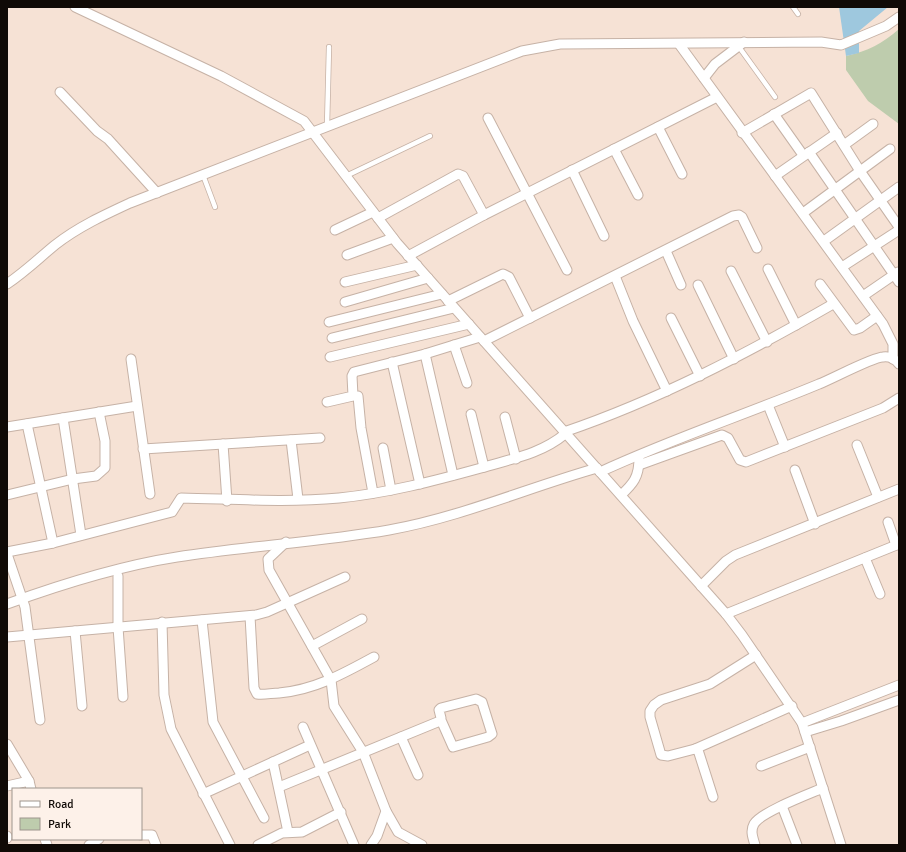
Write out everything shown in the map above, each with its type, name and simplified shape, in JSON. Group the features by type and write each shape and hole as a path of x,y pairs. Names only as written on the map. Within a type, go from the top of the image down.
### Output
{"street":[{"path":"75,7 254,93 304,121 408,256 726,614 792,706 802,723 841,845"},
{"path":"7,284 27,270 56,245 95,220 130,203 522,51 560,44 741,44 821,42 841,45 886,26 899,17"},
{"path":"679,44 742,133 824,241 883,324 892,339 896,362"},
{"path":"704,78 715,64 741,44"},
{"path":"60,92 97,131 108,139 157,193"},
{"path":"742,133 811,93 860,170 899,227"},
{"path":"408,256 484,215 717,97"},
{"path":"774,114 834,190 897,276 863,296"},
{"path":"488,118 567,270"},
{"path":"844,145 873,124"},
{"path":"658,127 682,174"},
{"path":"775,176 837,133"},
{"path":"614,149 638,194"},
{"path":"802,213 890,149"},
{"path":"572,170 604,236"},
{"path":"335,230 375,215 458,174 463,176 484,215"},
{"path":"824,241 899,187"},
{"path":"327,402 353,396 352,376 354,372 482,339 530,318 736,215 742,218 757,248"},
{"path":"842,267 899,230"},
{"path":"347,255 393,238"},
{"path":"666,251 681,285"},
{"path":"346,282 417,265"},
{"path":"768,269 796,325"},
{"path":"731,271 767,342"},
{"path":"329,322 445,297 503,274 509,277 530,318"},
{"path":"615,276 632,321 667,391"},
{"path":"345,302 428,278"},
{"path":"820,284 833,304 854,330 877,316"},
{"path":"698,285 734,359"},
{"path":"40,720 30,635 23,598 10,571 7,553 172,512 181,498 227,501 339,498 420,484 516,459 544,448 564,433 616,414 700,376 767,342 833,304"},
{"path":"332,338 454,308"},
{"path":"671,318 700,376"},
{"path":"330,357 469,324"},
{"path":"454,345 468,383"},
{"path":"425,354 453,476"},
{"path":"7,604 90,576 138,564 286,542 388,530 424,523 640,453 768,405 840,376 876,358 883,356 896,362"},
{"path":"131,359 150,494"},
{"path":"392,362 420,484"},
{"path":"358,396 361,428 373,493"},
{"path":"639,465 719,436 728,438 742,462 785,447 883,408 899,398"},
{"path":"768,405 785,447"},
{"path":"7,427 137,406"},
{"path":"7,495 40,486 96,476 104,468 104,441 99,412"},
{"path":"471,414 484,467"},
{"path":"505,417 516,459"},
{"path":"63,418 81,535"},
{"path":"27,424 52,543"},
{"path":"143,449 320,438"},
{"path":"291,440 298,499"},
{"path":"223,444 227,501"},
{"path":"857,445 878,497"},
{"path":"383,448 391,490"},
{"path":"621,495 636,480 640,453"},
{"path":"795,470 815,524"},
{"path":"701,586 726,561 735,555 815,524 899,488"},
{"path":"726,614 898,544 888,522"},
{"path":"286,542 272,554 268,559 267,565 331,680 334,706 363,752 386,811 398,832 422,845"},
{"path":"865,558 880,594"},
{"path":"118,576 118,626 124,697"},
{"path":"7,637 162,622 250,616 267,612 345,577"},
{"path":"250,616 254,688 257,694 291,692 331,680 374,657"},
{"path":"312,646 362,619"},
{"path":"202,620 211,716 264,818"},
{"path":"162,622 164,695 171,729 230,845"},
{"path":"75,630 82,706"},
{"path":"756,655 710,684 661,700 654,705 650,711 650,717 661,755 668,756 695,749 792,706"},
{"path":"802,723 899,685"},
{"path":"478,699 482,702 492,734 488,737 453,747 451,746 441,720 439,712 441,708 478,699"},
{"path":"805,732 841,722 899,700"},
{"path":"278,787 441,720"},
{"path":"302,727 341,812 354,845"},
{"path":"401,737 418,775"},
{"path":"7,744 30,785 7,786"},
{"path":"203,794 310,745"},
{"path":"761,766 810,747"},
{"path":"695,749 699,752 713,797"},
{"path":"273,762 288,832"},
{"path":"756,845 752,830 756,821 782,806 823,788"},
{"path":"782,806 797,845"},
{"path":"371,845 377,836 386,811"},
{"path":"258,845 282,833 299,833 341,812"},
{"path":"142,835 152,835 156,845"}],"lane":[{"path":"793,7 798,14"},
{"path":"741,44 775,97"},
{"path":"328,126 329,47"},
{"path":"346,176 430,136"},
{"path":"203,175 215,207"}],"green space":[{"path":"899,29 899,124 868,101 846,70 846,56 861,52 874,46 887,39"}],"water":[{"path":"839,7 888,7 859,31 859,53 846,56"}]}
